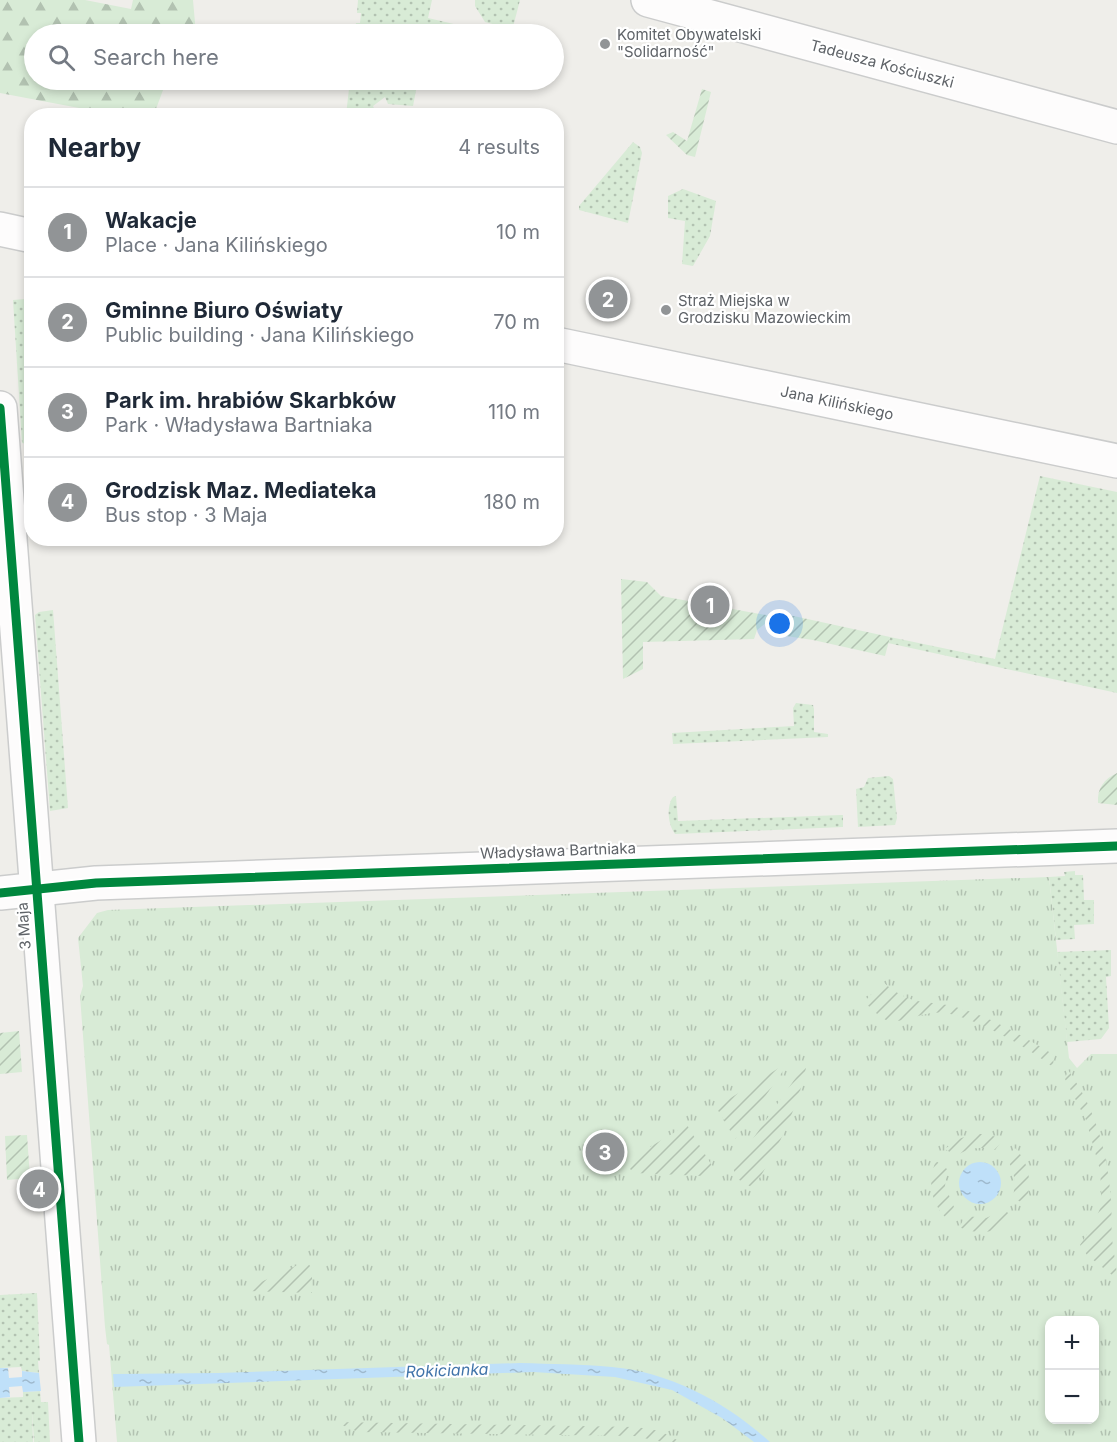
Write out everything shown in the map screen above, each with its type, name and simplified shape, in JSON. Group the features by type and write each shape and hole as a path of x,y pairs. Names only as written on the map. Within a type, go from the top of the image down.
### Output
{"street":[{"name":"Tadeusza Kościuszki","path":"648,0 1117,127"},
{"path":"0,229 24,234"},
{"name":"Jana Kilińskiego","path":"564,346 1117,461"},
{"name":"3 Maja","path":"0,408 79,1442"},
{"name":"Władysława Bartniaka","path":"0,893 96,883 1117,846"}],"green space":[{"path":"0,0 85,0 131,9 133,0 193,0 195,24 24,24 24,90 163,90 156,108 79,108 0,93"},
{"path":"358,0 432,0 428,18 454,24 356,24 360,23 361,13 357,13"},
{"path":"475,0 520,0 514,24 485,22 475,6"},
{"path":"702,89 711,92 695,157 687,155 666,135 673,132 687,141"},
{"path":"349,90 416,90 413,106 388,104 385,97 373,106 374,108 347,108"},
{"path":"633,142 640,147 642,153 628,223 579,210 579,206"},
{"path":"683,189 716,201 710,236 693,266 682,264 685,221 668,218 668,196"},
{"path":"24,299 24,443 22,443 13,300"},
{"path":"1040,476 1117,492 1117,693 888,643 890,637 995,659"},
{"path":"621,579 647,582 661,596 788,619 789,615 890,637 885,656 786,636 780,627 766,623 757,630 754,639 643,642 643,669 623,679"},
{"path":"53,610 68,808 50,811 35,615 39,612"},
{"path":"796,703 813,705 814,732 828,734 828,737 673,744 672,733 794,726 793,708"},
{"path":"1117,773 1117,805 1098,803 1102,785"},
{"path":"889,776 893,779 897,818 895,825 858,827 856,789 864,787 868,778"},
{"path":"676,796 678,821 843,815 843,827 675,834 671,826 669,810 673,797"},
{"path":"1075,871 1075,875 1083,875 1084,900 1094,900 1094,924 1074,925 1075,939 1056,940 1049,877 1065,876 1064,872"},
{"path":"1049,877 1069,1058 1077,1068 1091,1054 1117,1054 1117,1442 117,1442 109,1345 105,1327 80,996 83,986 78,938 97,913 108,910"},
{"path":"1111,950 1111,976 1106,977 1109,1028 1101,1039 1067,1042 1057,952"},
{"path":"883,982 903,996 972,1012 1020,1035 1054,1055 1053,1067 1001,1034 957,1016 937,1013 898,1021 886,1020 864,1002"},
{"path":"19,1031 22,1072 0,1074 0,1033"},
{"path":"790,1061 735,1139 716,1107"},
{"path":"804,1066 806,1068 802,1084 791,1115 778,1145 753,1188 736,1178 733,1167"},
{"path":"1068,1070 1093,1116 1107,1166 1117,1279 1087,1255 1080,1245 1093,1225 1102,1204 1100,1170 1086,1120 1065,1079"},
{"path":"687,1125 714,1169 710,1174 703,1176 635,1173 630,1169 629,1162 633,1157"},
{"path":"975,1134 986,1134 1003,1139 995,1150 974,1148 956,1156 945,1149 958,1139"},
{"path":"27,1135 30,1178 7,1180 5,1136"},
{"path":"1015,1148 1024,1161 1029,1175 1029,1190 1025,1205 1013,1197 1014,1177 1007,1159"},
{"path":"936,1161 947,1169 945,1186 954,1207 946,1218 937,1206 932,1191 932,1176"},
{"path":"1004,1210 1015,1218 996,1230 974,1232 959,1227 966,1216 986,1218"},
{"path":"302,1263 308,1263 312,1269 312,1293 246,1291 246,1289"},
{"path":"37,1293 39,1373 22,1371 21,1367 0,1368 0,1295"},
{"path":"40,1391 41,1402 48,1402 50,1442 34,1442 32,1409 33,1442 0,1442 0,1398 23,1397 23,1392"},
{"path":"335,1422 636,1427 660,1431 681,1442 663,1442 634,1436 358,1432"}],"water":[{"path":"980,1162 995,1168 1001,1183 995,1198 980,1204 965,1198 959,1183 965,1168"},
{"name":"Rokicianka","path":"520,1363 612,1367 655,1375 716,1402 770,1442 754,1442 722,1418 672,1390 615,1377 533,1372 114,1387 113,1374 218,1373"},
{"path":"0,1368 8,1368 9,1378 22,1377 22,1371 39,1373 41,1391 23,1392 22,1386 9,1387 10,1397 0,1398"}],"cycle path":[{"path":"0,408 79,1442"},
{"path":"0,893 96,883 1117,846"}],"place":[{"name":"Komitet Obywatelski \"Solidarność\"","path":"605,44"},
{"name":"Gminne Biuro Oświaty","path":"608,299"},
{"name":"Straż Miejska w Grodzisku Mazowieckim","path":"666,310"},
{"name":"Wakacje","path":"710,605"},
{"name":"Park im. hrabiów Skarbków","path":"605,1152"},
{"name":"Grodzisk Maz. Mediateka","path":"39,1189"}]}
